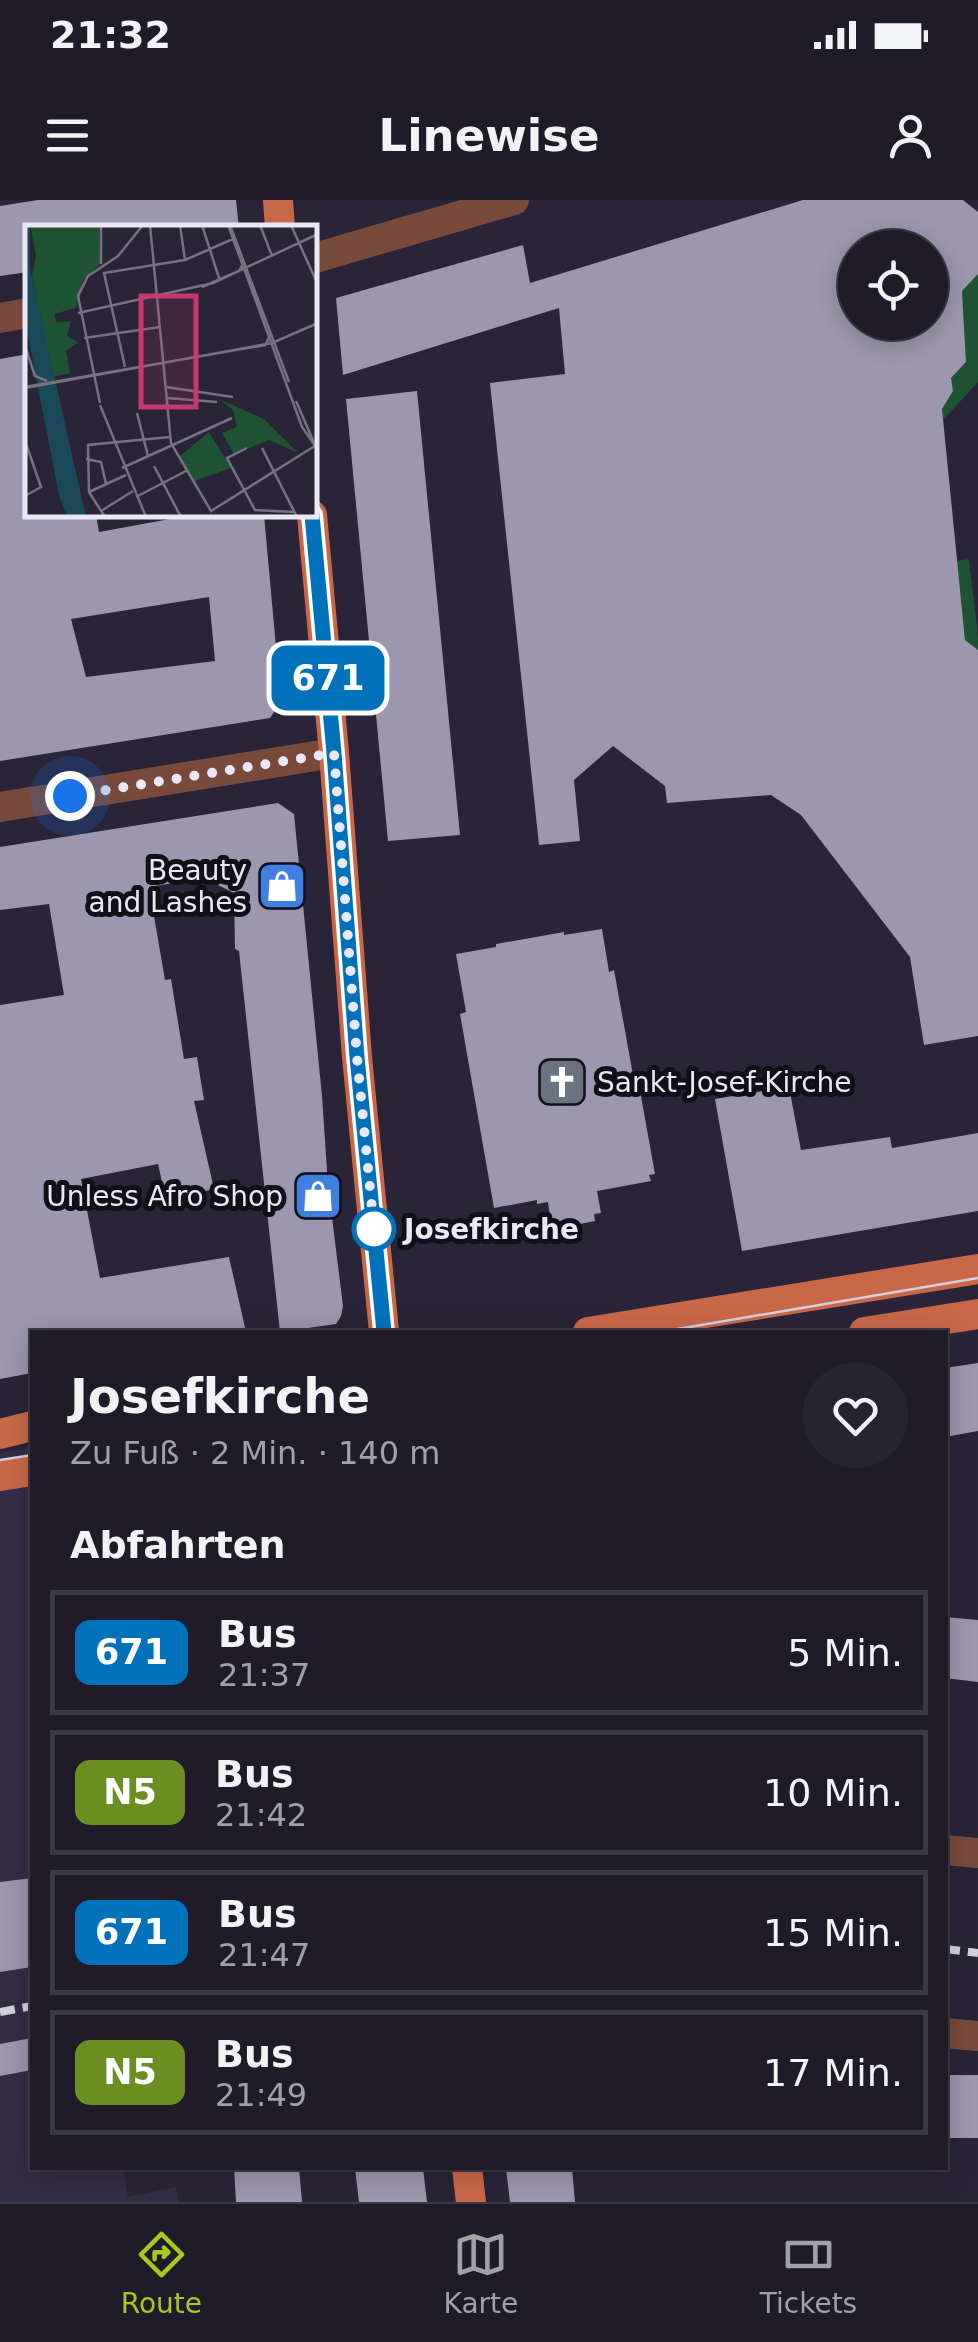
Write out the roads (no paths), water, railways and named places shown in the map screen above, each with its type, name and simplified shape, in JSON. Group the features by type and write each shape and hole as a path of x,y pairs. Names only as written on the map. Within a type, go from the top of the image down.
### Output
{"main road":[{"path":"278,200 280,225"},
{"path":"312,518 384,1330"},
{"path":"600,1330 978,1269"},
{"path":"877,1330 978,1314"},
{"path":"0,1434 30,1426"},
{"path":"0,1476 30,1471"},
{"path":"468,2170 471,2202"}],"street":[{"path":"318,257 514,200"},
{"path":"0,318 25,314"},
{"path":"0,807 334,753"},
{"path":"948,1850 978,1853"},
{"path":"948,2033 978,2036"}],"tram line":[{"path":"672,1330 978,1278"},
{"path":"0,1460 30,1455"}],"railway":[{"path":"948,1949 978,1953"},
{"path":"0,2012 30,2006"}],"place":[{"name":"Beauty and Lashes","path":"282,886"},
{"name":"Sankt-Josef-Kirche","path":"562,1082"},
{"name":"Unless Afro Shop","path":"318,1196"},
{"name":"Josefkirche","path":"374,1229"}]}
